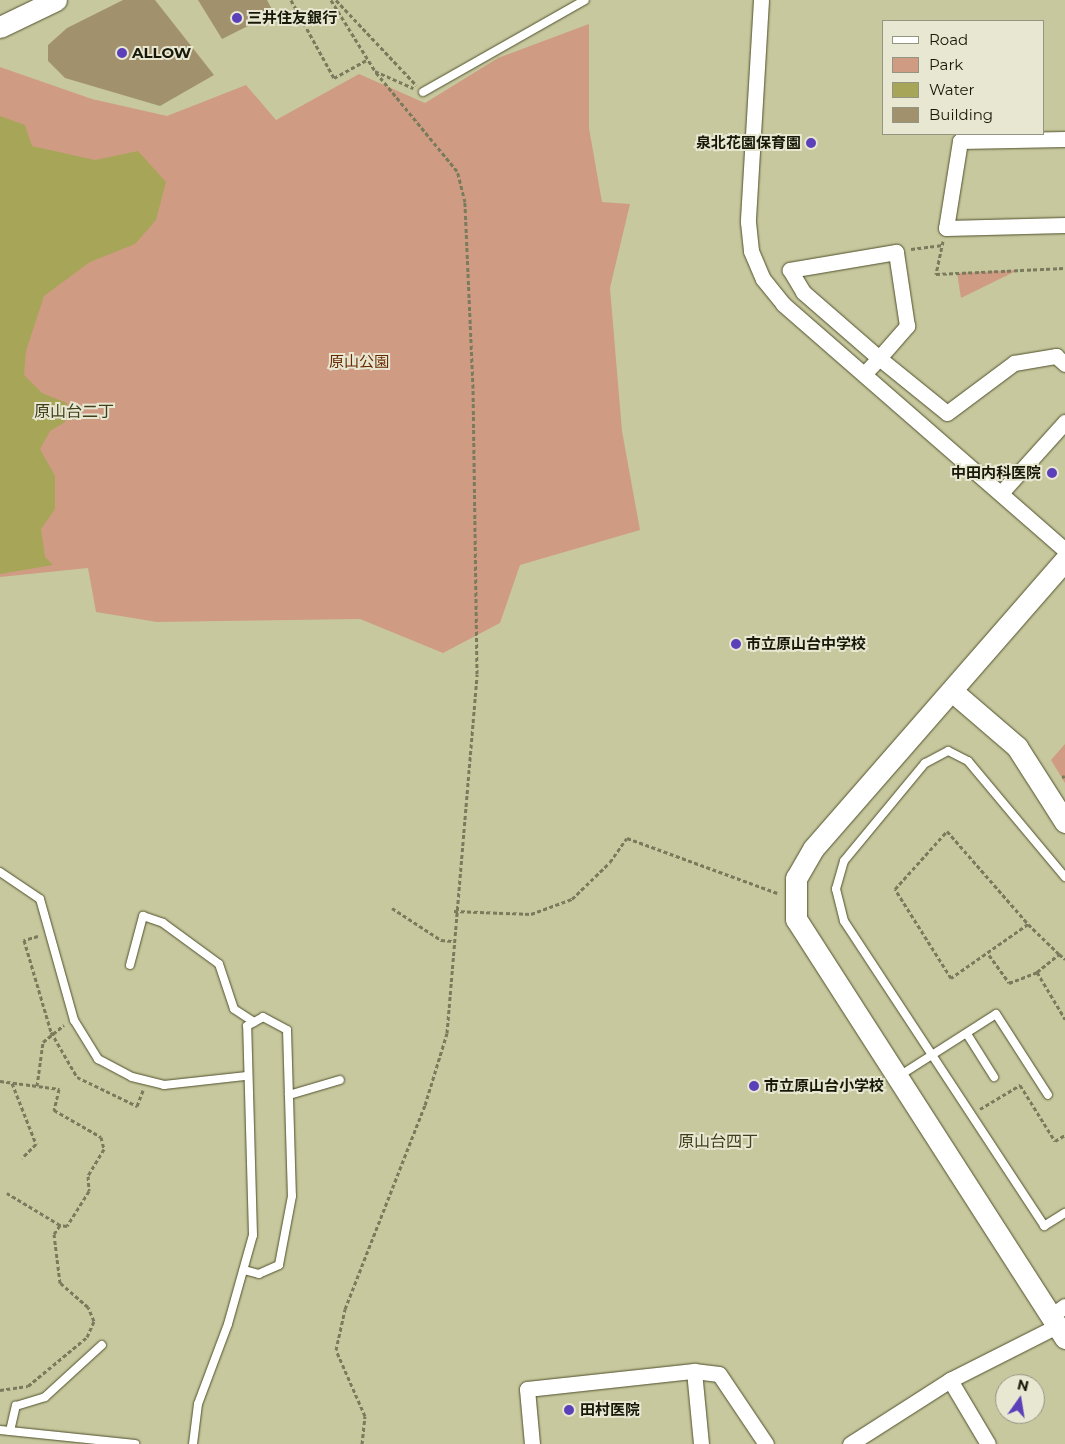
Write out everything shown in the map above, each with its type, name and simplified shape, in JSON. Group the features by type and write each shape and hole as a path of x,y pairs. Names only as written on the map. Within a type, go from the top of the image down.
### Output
{"street":[{"path":"0,27 56,0"},
{"path":"761,0 748,222 751,251 763,279 783,304 866,372 1065,550"},
{"path":"1065,139 960,141 946,228 1065,225"},
{"path":"866,372 879,358 907,326 896,252 790,270 803,292 879,358 947,413 1014,363 1056,356 1065,364"},
{"path":"1001,493 1065,422"},
{"path":"850,1444 950,1380 1060,1322 796,919 796,878 813,848 1065,560"},
{"path":"952,691 1017,747 1065,822"},
{"path":"694,1371 701,1444"},
{"path":"532,1444 527,1389 694,1371 719,1374 766,1444"},
{"path":"950,1380 988,1444"}],"lane":[{"path":"423,92 585,0"},
{"path":"1065,877 968,761 948,752 925,763 844,860 836,889 844,921 1044,1226 1065,1213"},
{"path":"0,872 40,899 74,1020 98,1059 132,1077 164,1085 245,1076"},
{"path":"130,965 144,916 163,923 219,964 234,1009 254,1022"},
{"path":"898,1077 996,1014 1048,1095"},
{"path":"193,1444 198,1404 244,1270 254,1212 245,1076 247,1026 263,1017 287,1030 292,1196 279,1265 259,1274 244,1270"},
{"path":"967,1034 994,1077"},
{"path":"289,1095 340,1080"},
{"path":"10,1431 16,1406 45,1397 102,1345"},
{"path":"0,1430 135,1444"}],"path":[{"path":"292,0 334,78 367,60"},
{"path":"331,0 375,71 457,171 465,202 477,674 472,780 454,911 447,1033 425,1106 345,1309 336,1350 365,1416 362,1444"},
{"path":"336,0 423,92"},
{"path":"375,71 423,92"},
{"path":"946,228 936,274 1065,268"},
{"path":"896,252 942,245"},
{"path":"1028,924 989,955 951,978 895,889 947,831 1028,924 1065,959"},
{"path":"454,911 531,914 572,899 610,862 627,838 796,900"},
{"path":"392,908 441,940 452,941"},
{"path":"989,955 1009,983 1037,972 1058,954"},
{"path":"1037,972 1065,1018"},
{"path":"37,1086 42,1042 74,1020"},
{"path":"0,1082 58,1089 54,1110 101,1138 104,1149 88,1176 89,1191 67,1226 60,1225 7,1193"},
{"path":"12,1083 36,1144 22,1158"},
{"path":"971,1114 1020,1085 1055,1141 1065,1134"},
{"path":"0,1390 28,1386 87,1337 94,1321 88,1307 60,1283 54,1234 60,1225"}],"green space":[{"name":"原山公園","path":"589,24 589,128 602,202 630,204 610,288 622,431 640,530 520,565 500,623 443,653 360,619 157,622 96,612 88,568 0,577 0,67 92,99 167,116 246,85 276,120 359,74 425,103 498,58"},
{"path":"1018,270 961,298 957,273"},
{"path":"1065,744 1065,783 1051,760"}],"water":[{"path":"0,116 25,125 32,146 95,160 138,151 166,182 156,220 135,244 90,262 44,296 26,351 24,375 42,393 67,403 65,422 50,431 40,449 55,476 55,509 41,529 45,557 53,565 0,574"}],"building":[{"name":"ALLOW","path":"123,0 155,0 214,75 160,106 65,78 48,61 48,45 67,28"},
{"name":"三井住友銀行","path":"198,0 267,0 274,13 222,39"}],"place":[{"name":"三井住友銀行","path":"237,18"},
{"name":"ALLOW","path":"122,53"},
{"name":"泉北花園保育園","path":"811,143"},
{"name":"中田内科医院","path":"1052,473"},
{"name":"市立原山台中学校","path":"736,644"},
{"name":"市立原山台小学校","path":"754,1086"},
{"name":"田村医院","path":"569,1410"}],"district":[{"name":"原山台二丁","path":"74,412"},
{"name":"原山台四丁","path":"718,1142"}]}
